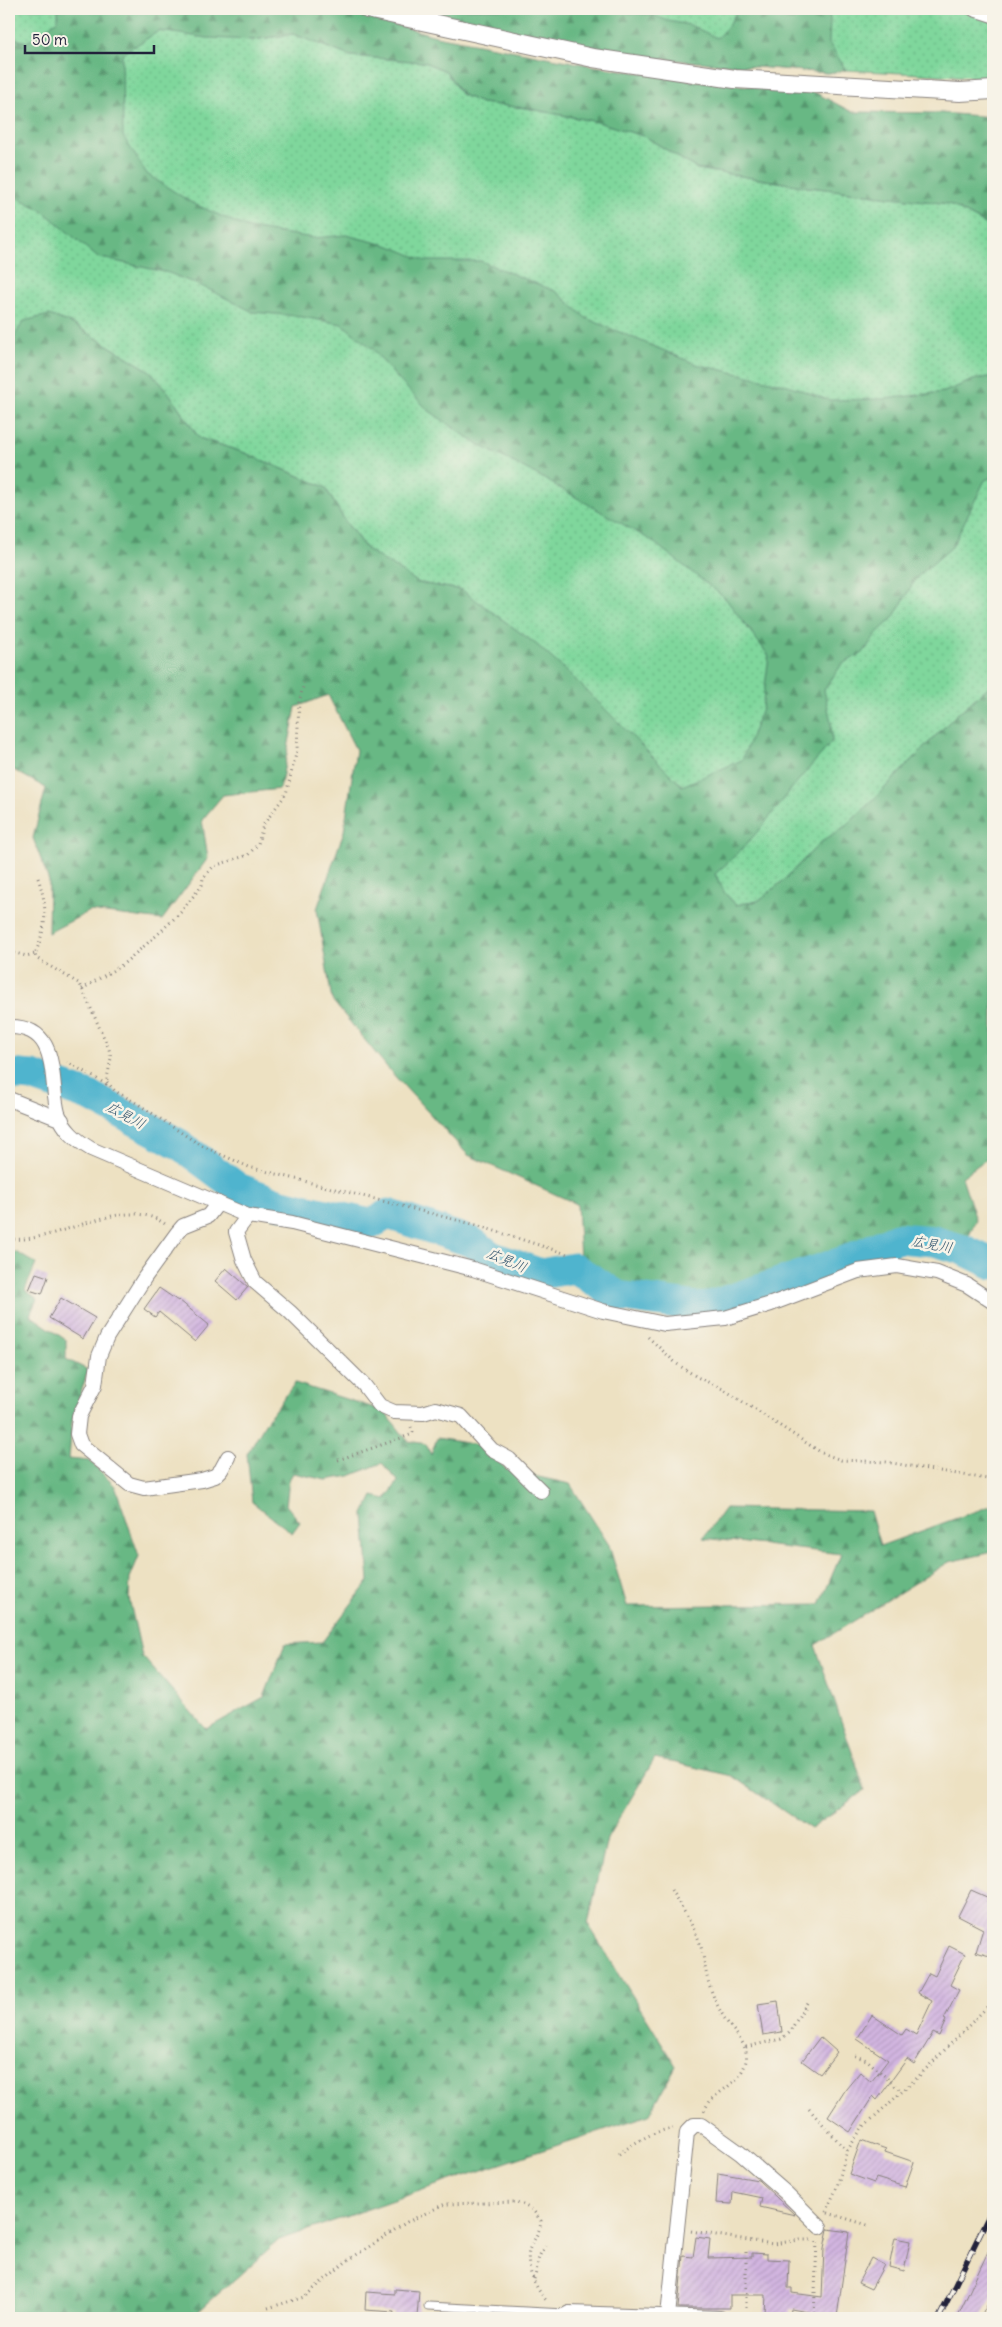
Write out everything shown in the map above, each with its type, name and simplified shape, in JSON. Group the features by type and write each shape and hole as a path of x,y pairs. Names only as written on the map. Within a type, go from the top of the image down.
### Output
{"street":[{"path":"368,9 593,58 735,79 960,92 993,90"},
{"path":"974,9 993,15"},
{"path":"9,1027 25,1029 42,1040 51,1060 60,1116 68,1132 91,1149 248,1216 292,1223 473,1269 603,1311 665,1324 725,1318 771,1304 858,1271 897,1266 937,1272 967,1285 993,1302"},
{"path":"9,1098 60,1116"},
{"path":"218,1203 208,1216 183,1226 177,1233 145,1277 108,1337 99,1356 95,1385 79,1416 77,1434 81,1445 129,1484 144,1488 202,1480 215,1476 221,1470 228,1457"},
{"path":"248,1216 236,1232 244,1260 255,1282 297,1318 364,1385 380,1406 394,1412 423,1413 436,1409 461,1416 497,1455 509,1459 541,1491"},
{"path":"668,2316 675,2229 687,2132 694,2125 701,2125 740,2153 786,2193 818,2234"},
{"path":"562,2314 720,2318"}],"lane":[{"path":"428,2306 562,2314"}],"path":[{"path":"82,989 122,964 157,935 181,912 202,885 203,878 214,866 248,855 258,844 263,825 286,794 297,750 299,702 304,683"},
{"path":"34,954 44,933 45,922 43,894 38,878"},
{"path":"9,951 26,956 34,954"},
{"path":"34,954 36,958 80,984 109,1049 111,1058 107,1082"},
{"path":"51,1060 78,1067 106,1084 107,1082 115,1091 200,1145 249,1167 476,1225 567,1254"},
{"path":"9,1239 40,1238 120,1214 147,1216 161,1221 177,1233"},
{"path":"637,1318 643,1332 677,1364 723,1389 822,1453 841,1460 886,1462 993,1480"},
{"path":"338,1460 410,1435 413,1432 410,1426 395,1417 394,1412"},
{"path":"671,1890 698,1936 708,1980 721,2012 732,2032 746,2047 747,2053 741,2074 706,2107 701,2125"},
{"path":"746,2047 781,2039 789,2033 808,2001"},
{"path":"814,2318 818,2234 837,2187 847,2151 862,2128 917,2078 993,2001"},
{"path":"855,2056 874,2066 901,2091"},
{"path":"809,2109 847,2151"},
{"path":"619,2154 642,2138 658,2131 678,2128 687,2132"},
{"path":"268,2308 304,2297 347,2260 407,2222 445,2204 517,2202 533,2210 541,2222 529,2250 530,2271 540,2294 547,2301 558,2306 562,2314"},
{"path":"826,2212 871,2226"},
{"path":"675,2229 773,2244 799,2240 818,2234"},
{"path":"534,2279 537,2272 537,2257 545,2246"},
{"path":"746,2251 746,2318"}],"green space":[{"path":"9,9 90,9 253,40 293,34 350,56 424,62 446,71 461,94 481,103 526,108 598,122 646,137 697,169 809,187 949,204 993,228 993,683 955,716 847,825 820,843 783,881 758,901 736,905 724,892 715,874 683,786 462,590 419,583 366,549 345,521 325,487 245,453 199,438 171,396 150,371 73,324 49,315 9,345"},
{"path":"58,9 338,9 436,36 594,66 689,80 816,93 852,112 941,113 993,117 993,228 949,204 809,187 697,169 646,137 598,122 526,108 481,103 461,94 446,71 424,62 350,56 293,34 253,40 207,38 159,31 122,54 123,136 147,174 192,203 248,228 314,238 346,235 390,246 426,261 481,261 557,292 586,318 696,364 788,385 828,400 884,399 944,392 973,380 993,376 993,477 985,480 952,547 917,577 893,618 876,634 863,653 842,664 824,690 831,722 832,741 756,833 715,874 724,892 736,905 758,901 783,881 820,843 847,825 955,716 993,683 993,1154 962,1177 976,1220 968,1238 919,1229 885,1233 708,1297 627,1290 580,1260 577,1204 468,1155 391,1072 332,1000 317,909 344,831 356,750 328,695 296,707 280,789 223,795 202,820 208,858 162,920 90,911 48,933 49,881 33,838 46,788 10,768 9,770 9,345 24,321 49,315 73,324 150,371 171,396 199,438 245,453 325,487 345,521 366,549 419,583 462,590 536,644 573,677 682,786 742,760 762,709 769,656 725,598 652,541 532,472 477,444 428,410 397,378 373,349 342,324 296,316 253,312 208,289 169,273 97,257 43,211 9,193 9,37 27,42 58,20"},
{"path":"408,9 940,9 975,14 993,22 993,78 846,70 828,73 651,58"},
{"path":"408,9 623,9 630,13 651,14 668,21 690,25 717,38 728,26 738,9 828,9 830,19 829,43 846,70 828,73 651,58 530,37"},
{"path":"9,1252 16,1252 36,1264 25,1290 37,1299 30,1315 66,1340 66,1359 88,1370 72,1422 69,1459 90,1461 115,1486 139,1556 130,1578 129,1598 142,1656 206,1729 264,1697 285,1644 322,1642 369,1581 364,1514 373,1496 386,1499 398,1481 382,1463 350,1476 326,1480 293,1473 289,1480 286,1505 300,1522 292,1533 252,1502 247,1454 267,1420 295,1383 384,1411 408,1441 426,1444 431,1455 437,1438 484,1446 507,1470 570,1484 609,1545 627,1606 820,1604 841,1554 703,1538 725,1508 870,1511 880,1546 993,1505 993,1552 949,1562 815,1645 865,1790 810,1829 732,1776 655,1758 607,1839 588,1924 676,2066 649,2115 434,2186 279,2240 191,2318 9,2318"}],"building":[{"path":"226,1268 248,1287 237,1300 215,1281"},
{"path":"36,1273 48,1277 42,1294 29,1290"},
{"path":"159,1288 179,1300 209,1325 195,1342 159,1312 155,1317 144,1309"},
{"path":"61,1298 95,1318 83,1339 49,1318"},
{"path":"971,1890 989,1898 987,1902 993,1905 993,1957 976,1952 983,1929 958,1916"},
{"path":"949,1946 965,1954 950,1985 959,1990 944,2019 946,2020 939,2036 933,2033 914,2064 907,2059 877,2100 873,2096 850,2132 828,2117 846,2089 860,2072 871,2082 888,2060 857,2039 872,2015 902,2035 906,2029 916,2035 932,2001 918,1993 929,1973 935,1976"},
{"path":"778,2001 782,2032 763,2035 758,2004"},
{"path":"820,2037 837,2052 820,2074 802,2061"},
{"path":"861,2140 886,2149 885,2152 914,2162 905,2187 876,2178 874,2183 849,2174"},
{"path":"718,2173 758,2180 795,2215 760,2207 762,2198 733,2192 732,2204 716,2203"},
{"path":"828,2229 849,2232 837,2317 818,2316 819,2314 791,2309 790,2316 765,2314 766,2295 730,2295 730,2308 678,2308 683,2256 693,2257 696,2237 710,2239 708,2258 752,2257 752,2253 767,2254 767,2259 789,2260 788,2288 792,2288 792,2293 822,2297 824,2248"},
{"path":"895,2238 910,2241 904,2271 889,2267"},
{"path":"993,2241 993,2294 980,2318 957,2318"},
{"path":"871,2258 884,2265 871,2289 858,2283"},
{"path":"395,2289 419,2291 417,2318 399,2318 393,2317 394,2312 365,2310 366,2292 395,2294"}],"waterway":[{"name":"広見川","path":"9,1074 32,1076 92,1097 179,1144 238,1188 278,1203 371,1224 388,1214 472,1242 491,1256 541,1274 574,1268 618,1296 705,1308 848,1260 897,1238 934,1241 964,1250 993,1264"}],"railway":[{"path":"939,2318 993,2207"}]}
